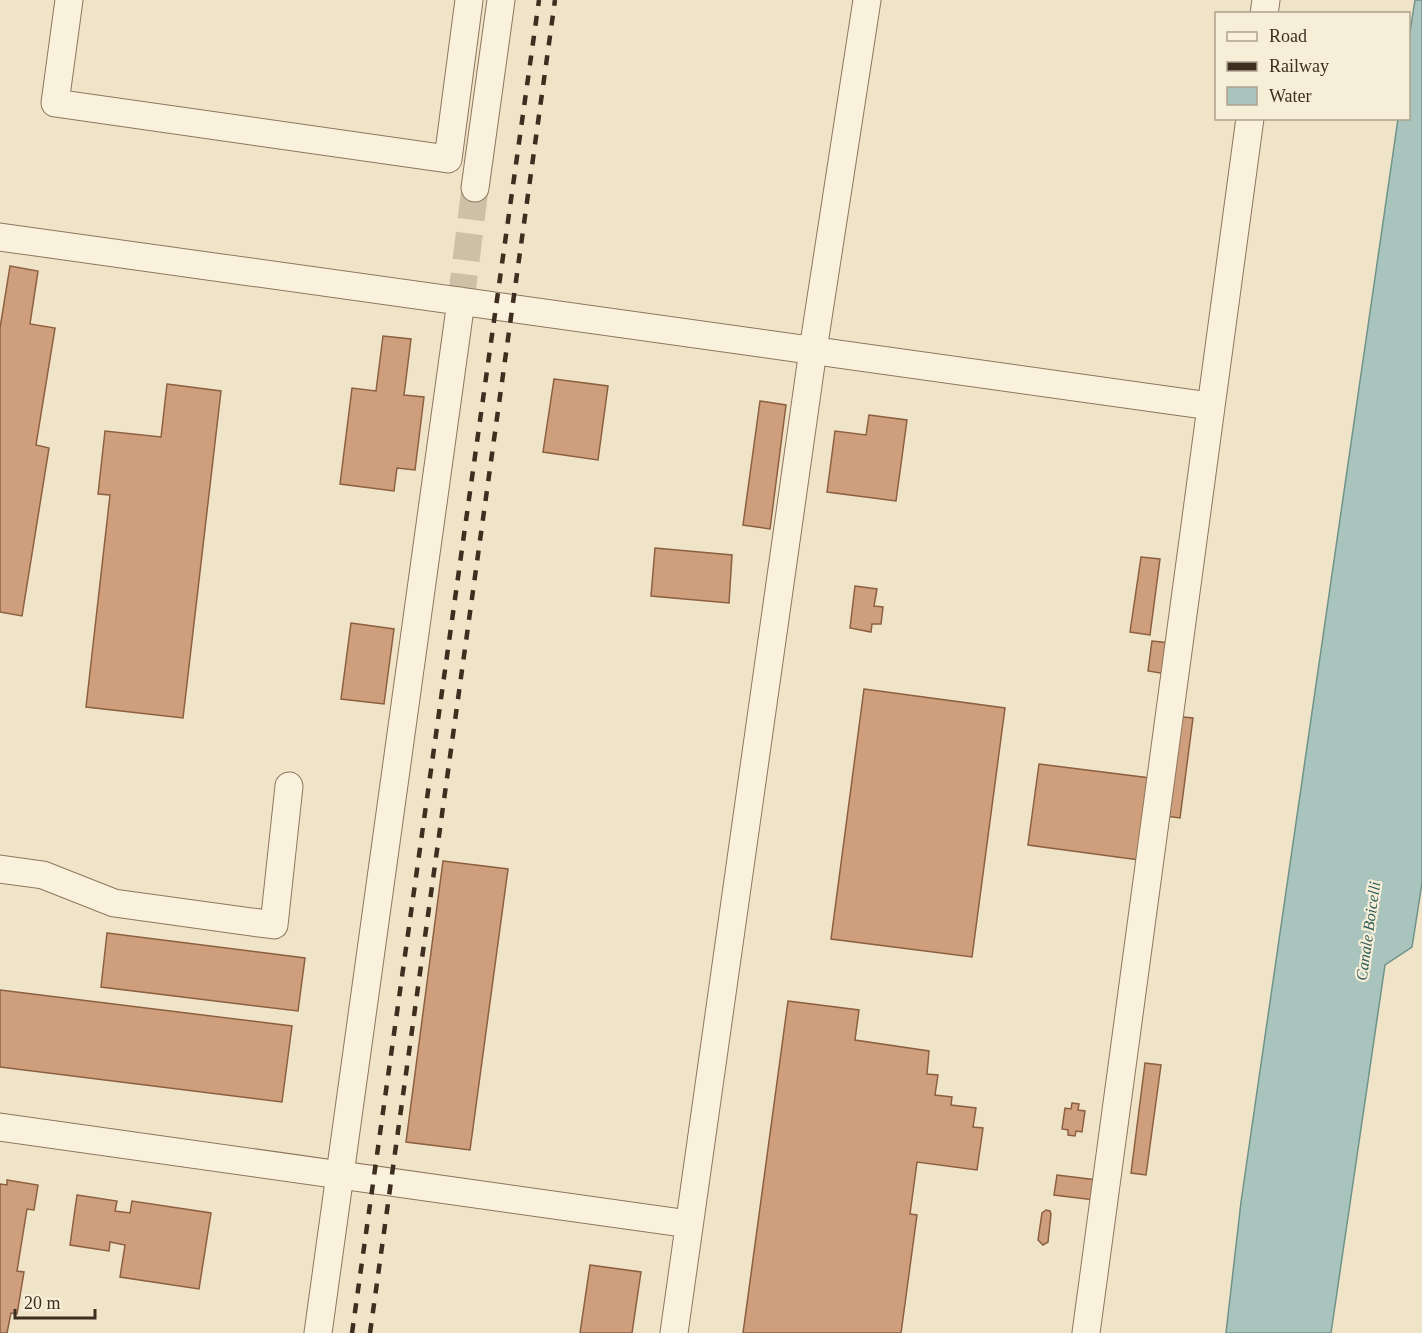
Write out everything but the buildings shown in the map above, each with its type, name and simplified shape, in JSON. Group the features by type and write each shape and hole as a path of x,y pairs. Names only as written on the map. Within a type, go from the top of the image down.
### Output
{"lane":[{"path":"69,0 55,103 448,159 469,0"},
{"path":"476,188 501,0"},
{"path":"674,1333 813,350 867,0"},
{"path":"1086,1333 1250,120"},
{"path":"0,237 1210,406"},
{"path":"318,1333 461,301"},
{"path":"0,869 43,875 114,903 274,925 289,786"},
{"path":"0,1128 689,1224"}],"water":[{"name":"Canale Boicelli","path":"1415,0 1422,0 1422,883 1412,947 1385,965 1331,1333 1226,1333 1241,1202 1398,120 1410,120 1410,32"}],"tunnel":[{"path":"461,301 475,188"}],"railway":[{"path":"352,1333 539,0"},
{"path":"370,1333 555,0"}]}
